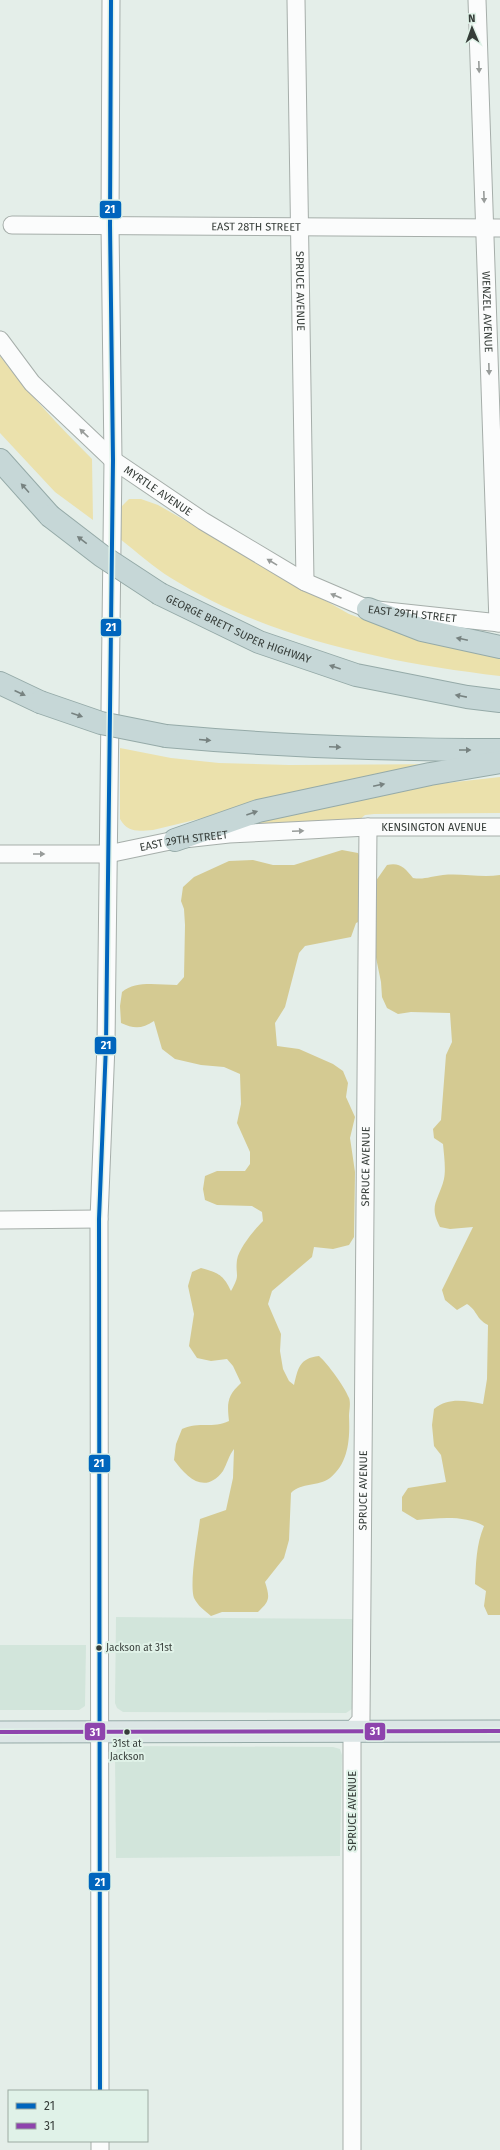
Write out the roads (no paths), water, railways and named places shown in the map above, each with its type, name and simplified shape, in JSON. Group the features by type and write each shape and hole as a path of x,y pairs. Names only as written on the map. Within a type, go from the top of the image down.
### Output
{"highway":[{"name":"GEORGE BRETT SUPER HIGHWAY","path":"0,460 50,516 102,556 160,594 259,642 356,675 466,697 500,701"},
{"path":"368,609 422,630 500,647"},
{"path":"0,684 40,702 101,723 166,736 254,744 419,750 500,750"},
{"path":"175,840 258,811 430,774 500,762"}],"main road":[{"path":"0,1732 99,1733 352,1730 500,1731"}],"street":[{"path":"100,2090 99,1219 106,1037 113,460 110,225 111,0"},
{"name":"SPRUCE AVENUE","path":"296,0 305,582"},
{"name":"WENZEL AVENUE","path":"477,0 492,228 499,623"},
{"name":"EAST 28TH STREET","path":"12,225 299,225 492,228"},
{"name":"MYRTLE AVENUE","path":"0,340 32,383 113,460 203,521 305,582"},
{"name":"EAST 29TH STREET","path":"305,582 368,609 499,623"},
{"name":"SPRUCE AVENUE","path":"352,2150 352,1730 361,1720 368,827"},
{"name":"EAST 29TH STREET","path":"0,854 108,854 175,840 228,834 368,827"},
{"name":"KENSINGTON AVENUE","path":"368,827 500,827"},
{"path":"0,1220 99,1219"}],"place":[{"name":"Jackson at 31st","path":"99,1648"},
{"name":"31st at Jackson","path":"127,1732"}]}
